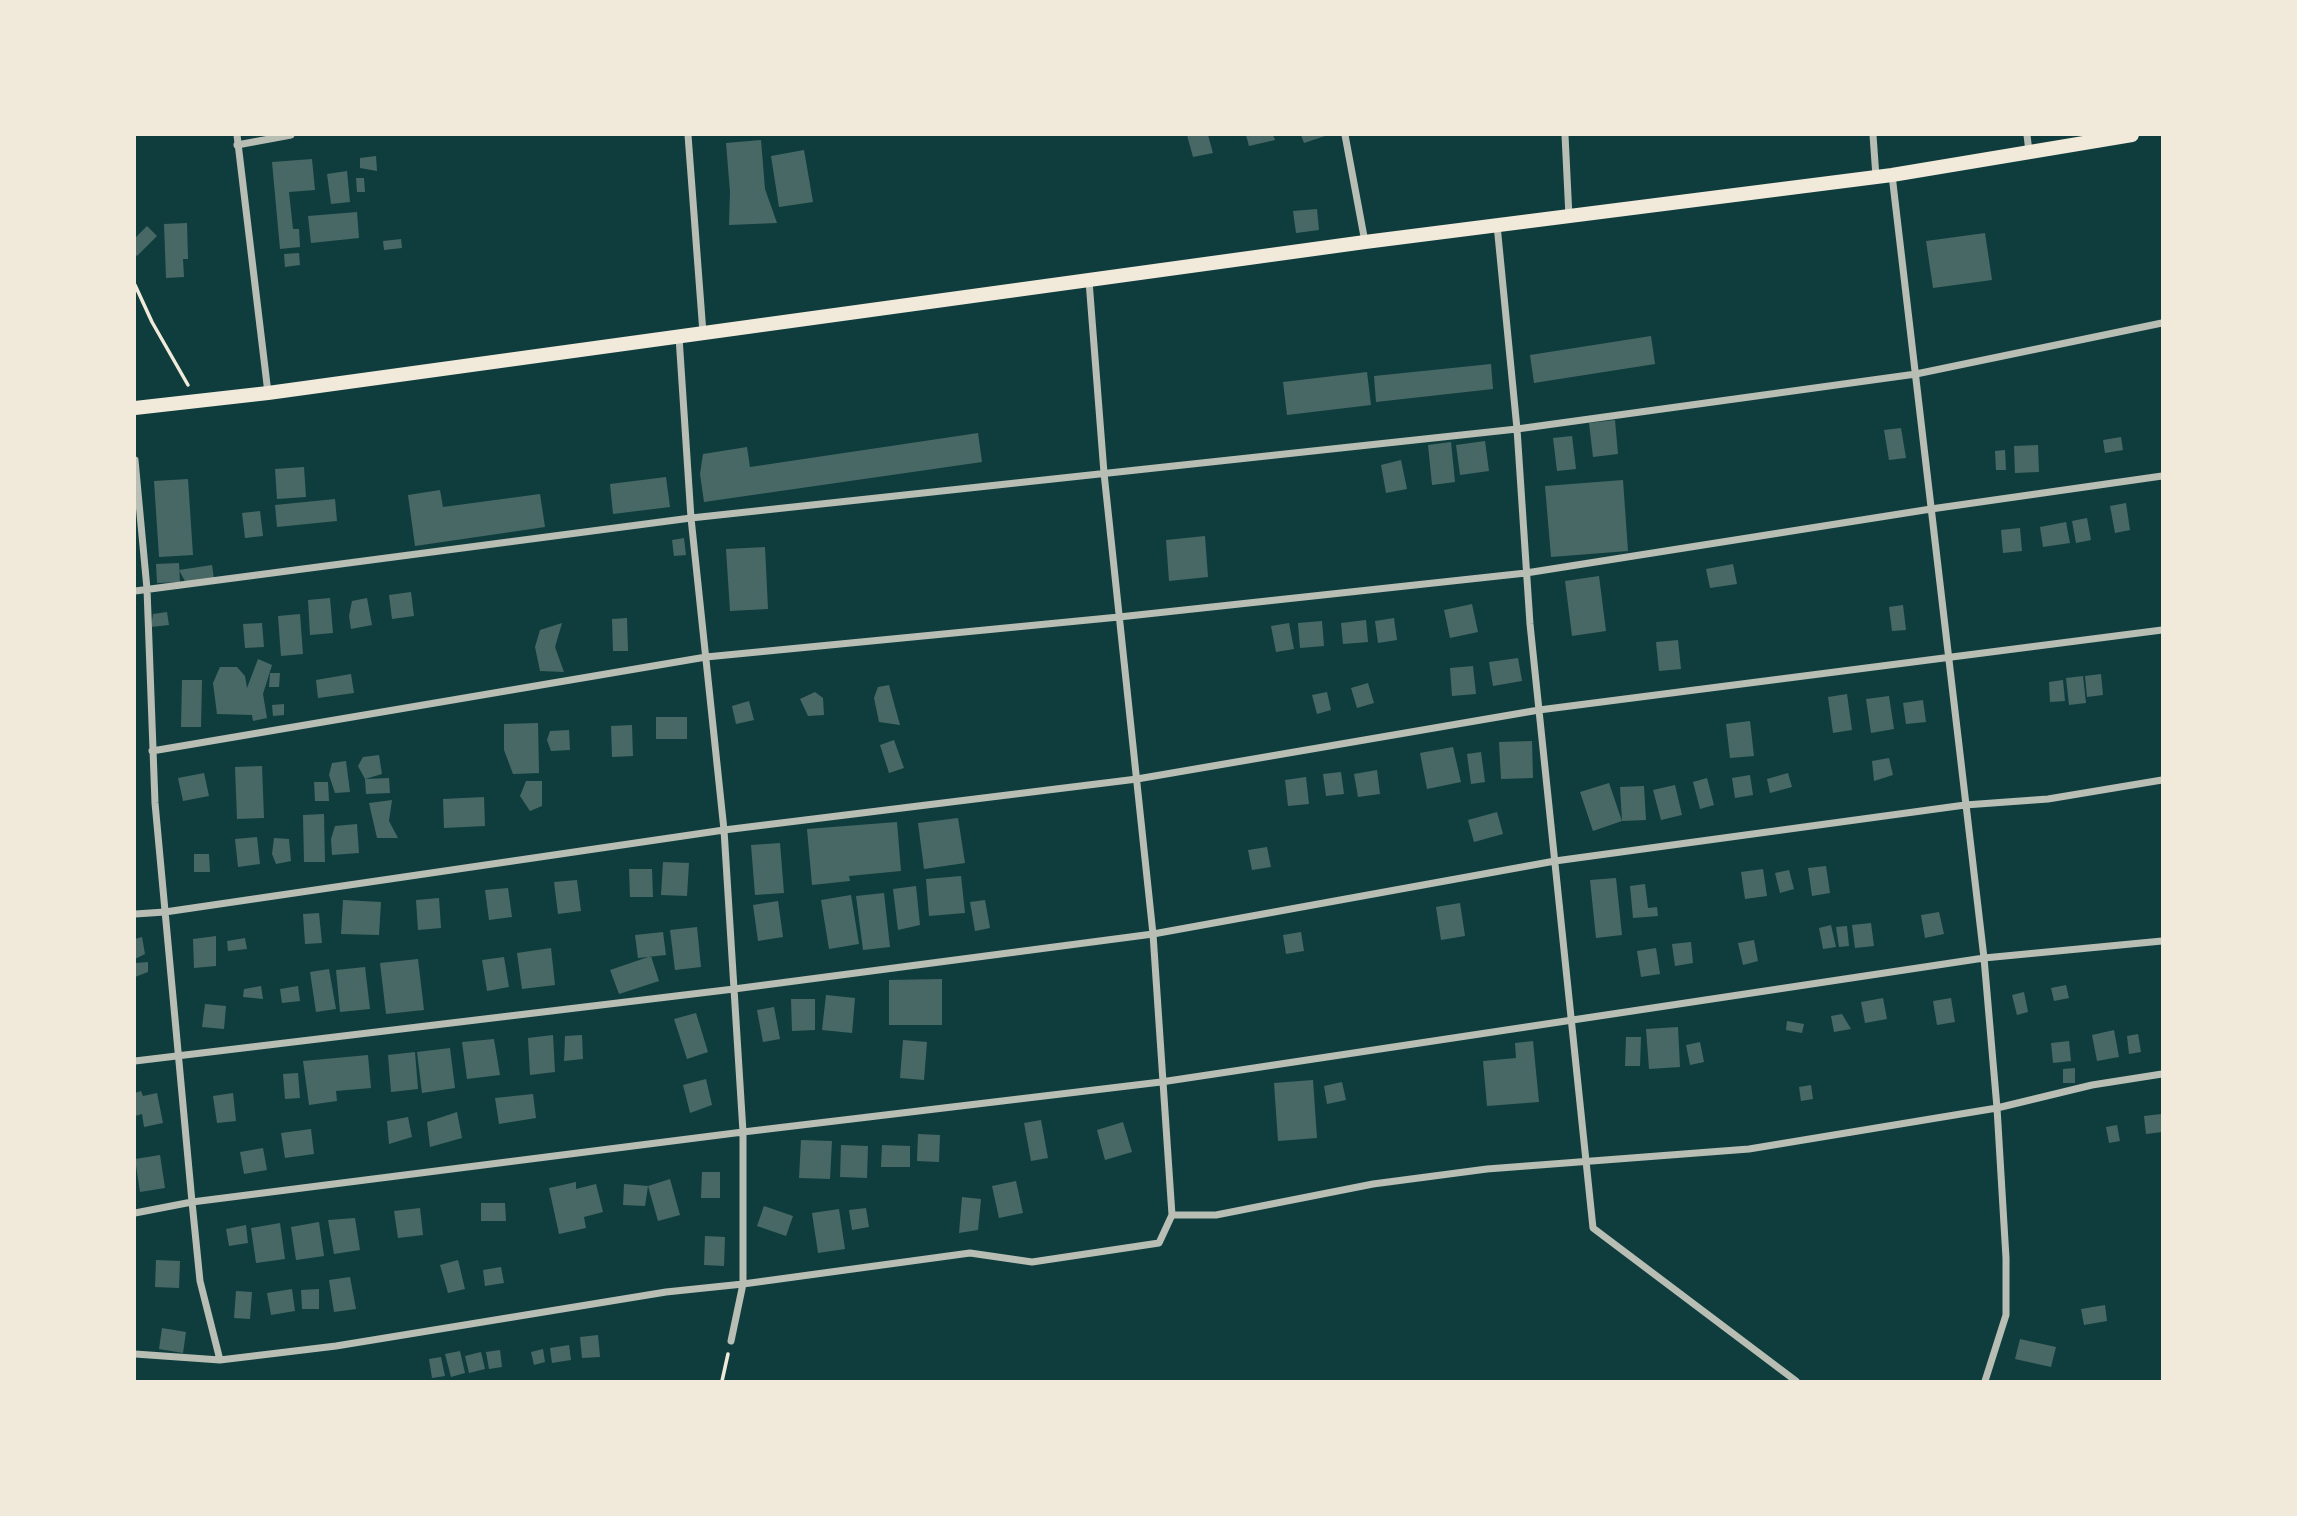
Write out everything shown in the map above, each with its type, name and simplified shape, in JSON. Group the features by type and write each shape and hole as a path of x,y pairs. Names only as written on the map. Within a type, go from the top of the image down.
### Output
{"highway":[{"path":"135,408 268,393 1365,242 1892,175 2132,135"}],"street":[{"path":"236,135 268,393"},
{"path":"237,145 291,135"},
{"path":"688,135 703,334"},
{"path":"1345,135 1365,242"},
{"path":"1565,135 1569,217"},
{"path":"1873,135 1876,177"},
{"path":"2027,135 2029,152"},
{"path":"1892,175 1984,958 1997,1108 2006,1258 2006,1315 1985,1381"},
{"path":"1497,225 1517,429 1526,573 1539,710 1593,1228 1796,1381"},
{"path":"135,1354 220,1360 336,1346 666,1292 970,1253 1032,1262 1159,1243 1172,1215 1153,934 1104,473 1089,281"},
{"path":"135,591 691,518 1517,429 1916,374 2162,323"},
{"path":"679,337 691,518 724,830 743,1132 743,1284 731,1341"},
{"path":"135,460 148,589 155,803 178,1055 200,1281 220,1360"},
{"path":"152,751 706,657 1119,617 1526,573 1931,509 2162,477"},
{"path":"135,914 165,912 724,830 1137,779 1539,710 2162,630"},
{"path":"135,1061 734,989 1153,934 1555,862 1965,805 2048,799 2162,780"},
{"path":"135,1213 192,1202 1161,1082 1984,958 2162,941"},
{"path":"1172,1215 1216,1215 1373,1184 1474,1170 1749,1149 1997,1108 2092,1085 2162,1073"}],"path":[{"path":"135,285 152,323 196,400"},
{"path":"722,1381 731,1341"}],"building":[{"path":"1187,135 1208,135 1213,153 1193,157"},
{"path":"1246,135 1273,135 1275,140 1249,146"},
{"path":"1301,135 1328,135 1304,143"},
{"path":"761,140 765,189 777,223 729,225 730,192 726,143"},
{"path":"804,150 813,202 779,207 771,156"},
{"path":"376,156 377,171 360,168 360,158"},
{"path":"312,159 315,190 289,192 293,229 299,229 300,247 280,249 272,162"},
{"path":"347,171 350,202 331,204 327,174"},
{"path":"356,178 364,178 365,192 357,192"},
{"path":"1317,209 1319,230 1296,233 1293,211"},
{"path":"357,212 359,238 311,243 308,216"},
{"path":"187,223 188,259 183,259 184,277 166,278 164,224"},
{"path":"147,226 157,236 137,256 135,238"},
{"path":"1985,233 1992,280 1933,288 1926,241"},
{"path":"401,239 402,248 384,250 383,241"},
{"path":"299,253 300,265 285,267 284,254"},
{"path":"1651,336 1655,364 1534,383 1530,355"},
{"path":"1491,364 1493,389 1376,402 1374,376"},
{"path":"1367,372 1371,405 1287,415 1283,382"},
{"path":"1615,420 1618,454 1593,457 1589,423"},
{"path":"1901,428 1906,458 1889,460 1884,430"},
{"path":"978,433 982,462 704,502 700,474 703,454 747,447 750,467"},
{"path":"1572,436 1576,469 1557,471 1553,438"},
{"path":"2121,437 2123,450 2105,453 2103,440"},
{"path":"1485,441 1489,471 1460,475 1456,445"},
{"path":"1451,442 1455,482 1432,485 1428,445"},
{"path":"2038,445 2039,472 2015,473 2014,446"},
{"path":"2005,450 2006,470 1996,470 1995,451"},
{"path":"1401,460 1407,489 1386,493 1381,465"},
{"path":"304,467 306,497 277,499 275,469"},
{"path":"666,477 670,507 613,514 610,484"},
{"path":"188,479 193,555 159,557 154,481"},
{"path":"1623,480 1628,551 1551,557 1545,486"},
{"path":"440,490 443,507 540,494 545,527 415,546 408,495"},
{"path":"335,499 337,521 277,527 275,505"},
{"path":"2126,503 2130,530 2115,533 2110,506"},
{"path":"260,511 263,536 245,538 242,513"},
{"path":"2087,518 2091,540 2076,543 2072,521"},
{"path":"2066,522 2070,543 2043,547 2040,527"},
{"path":"2020,528 2022,551 2003,553 2001,530"},
{"path":"1205,536 1208,577 1169,581 1166,540"},
{"path":"684,538 686,555 674,556 672,540"},
{"path":"765,547 768,609 730,611 726,549"},
{"path":"179,563 180,582 157,583 156,564"},
{"path":"1733,564 1737,584 1710,588 1706,569"},
{"path":"212,565 214,579 186,583 179,570"},
{"path":"1599,576 1606,631 1572,636 1565,581"},
{"path":"411,592 414,616 392,619 389,595"},
{"path":"330,598 333,633 310,635 308,600"},
{"path":"367,598 372,625 351,629 349,616 352,601"},
{"path":"1472,604 1478,632 1450,638 1444,610"},
{"path":"1903,605 1906,630 1892,631 1889,607"},
{"path":"167,612 169,625 151,627 153,614"},
{"path":"300,614 303,654 281,656 278,616"},
{"path":"627,618 628,651 613,651 612,619"},
{"path":"1394,618 1397,640 1378,643 1375,621"},
{"path":"1366,620 1368,642 1343,644 1341,623"},
{"path":"1322,621 1324,646 1300,648 1298,623"},
{"path":"262,623 264,647 245,648 243,624"},
{"path":"562,623 555,647 564,672 540,671 535,647 540,630"},
{"path":"1289,623 1294,649 1276,652 1271,626"},
{"path":"1678,640 1681,669 1659,671 1656,642"},
{"path":"1518,658 1522,681 1493,686 1489,662"},
{"path":"258,659 272,665 263,694 267,718 253,721 252,715 217,714 213,683 220,667 237,667 245,676 247,688"},
{"path":"1473,666 1476,694 1452,696 1450,668"},
{"path":"270,673 280,673 279,687 269,687"},
{"path":"351,674 354,693 318,698 316,680"},
{"path":"2101,674 2103,695 2087,697 2085,676"},
{"path":"2083,676 2086,703 2069,705 2066,678"},
{"path":"182,680 202,680 201,727 181,727"},
{"path":"2063,680 2065,701 2050,702 2049,682"},
{"path":"1368,683 1374,703 1357,708 1351,688"},
{"path":"889,685 900,725 879,722 874,698 878,687"},
{"path":"815,692 823,698 824,715 808,716 800,699"},
{"path":"1327,692 1331,710 1317,714 1312,695"},
{"path":"1847,694 1852,730 1833,733 1828,697"},
{"path":"1889,696 1894,729 1871,733 1866,699"},
{"path":"1923,700 1926,722 1906,724 1903,703"},
{"path":"749,701 754,720 736,724 732,706"},
{"path":"284,704 284,715 273,716 272,705"},
{"path":"656,717 687,717 687,739 656,739"},
{"path":"1750,721 1754,756 1730,758 1726,724"},
{"path":"538,723 539,773 513,774 504,750 504,724"},
{"path":"632,725 633,756 612,757 611,726"},
{"path":"569,730 570,750 551,751 547,740 550,731"},
{"path":"894,740 904,768 889,773 880,745"},
{"path":"1532,741 1533,778 1501,779 1499,742"},
{"path":"1453,747 1461,782 1427,789 1420,753"},
{"path":"1481,752 1485,782 1471,784 1467,754"},
{"path":"379,755 382,774 365,779 358,766 363,757"},
{"path":"1889,758 1893,775 1874,781 1872,761"},
{"path":"346,761 350,792 335,793 329,775 332,763"},
{"path":"262,766 264,818 237,819 235,767"},
{"path":"1377,770 1380,794 1358,797 1354,774"},
{"path":"1341,772 1344,794 1326,796 1323,774"},
{"path":"204,773 209,796 183,801 178,778"},
{"path":"1788,773 1792,787 1770,793 1767,779"},
{"path":"1750,775 1753,795 1735,798 1732,778"},
{"path":"1306,777 1309,804 1288,806 1285,780"},
{"path":"389,778 390,793 366,794 365,779"},
{"path":"1707,778 1714,805 1700,809 1693,782"},
{"path":"526,781 542,781 542,806 530,811 520,796"},
{"path":"314,782 328,782 329,801 315,801"},
{"path":"1609,783 1622,821 1593,831 1580,792"},
{"path":"1675,785 1682,815 1661,820 1653,790"},
{"path":"1644,786 1646,820 1622,821 1620,787"},
{"path":"484,797 485,826 444,828 443,799"},
{"path":"392,800 389,821 398,838 377,838 369,803"},
{"path":"1497,812 1503,834 1474,842 1468,820"},
{"path":"324,814 325,862 304,862 303,815"},
{"path":"958,818 965,863 924,869 918,823"},
{"path":"897,822 901,871 849,876 850,881 812,885 807,829"},
{"path":"357,824 359,853 332,855 331,839 335,826"},
{"path":"257,837 260,864 238,867 235,839"},
{"path":"274,838 289,839 291,861 276,864 272,854"},
{"path":"780,843 784,893 755,895 751,845"},
{"path":"1267,847 1271,867 1252,870 1248,850"},
{"path":"194,854 209,854 210,872 194,872"},
{"path":"663,862 689,863 687,896 661,895"},
{"path":"1826,866 1830,893 1812,896 1808,868"},
{"path":"629,869 652,869 653,897 630,897"},
{"path":"1763,869 1767,896 1745,899 1741,872"},
{"path":"1789,870 1794,889 1780,893 1775,873"},
{"path":"961,876 965,913 929,916 926,879"},
{"path":"1616,878 1622,935 1596,938 1590,880"},
{"path":"577,880 581,911 558,914 554,882"},
{"path":"1645,884 1648,908 1657,907 1658,916 1633,918 1630,886"},
{"path":"916,886 920,925 898,930 893,889"},
{"path":"508,888 512,917 489,920 485,890"},
{"path":"884,893 890,947 863,950 856,896"},
{"path":"851,895 859,944 829,949 821,900"},
{"path":"439,898 441,928 418,930 416,900"},
{"path":"343,900 381,902 379,935 341,934"},
{"path":"985,900 990,928 975,931 970,902"},
{"path":"778,901 783,937 758,941 753,905"},
{"path":"1460,903 1465,936 1441,940 1436,907"},
{"path":"1939,912 1944,934 1925,938 1921,915"},
{"path":"319,913 322,943 305,944 303,914"},
{"path":"1871,923 1874,946 1855,948 1852,925"},
{"path":"1831,925 1836,947 1823,949 1819,928"},
{"path":"1847,926 1849,946 1839,947 1836,927"},
{"path":"697,927 701,967 675,970 670,930"},
{"path":"663,932 666,955 638,958 635,935"},
{"path":"1301,932 1304,951 1286,954 1283,935"},
{"path":"216,936 216,966 194,968 193,939"},
{"path":"142,937 145,954 135,959 135,939"},
{"path":"245,938 247,949 228,951 227,941"},
{"path":"1754,940 1758,961 1743,965 1738,943"},
{"path":"1691,942 1693,963 1675,966 1672,944"},
{"path":"551,948 555,985 522,989 517,953"},
{"path":"1656,948 1660,974 1641,977 1637,951"},
{"path":"651,956 659,981 619,994 610,970"},
{"path":"504,957 509,987 487,991 482,960"},
{"path":"418,959 424,1010 386,1014 380,963"},
{"path":"148,962 148,972 135,977 135,963"},
{"path":"365,967 370,1009 340,1012 336,970"},
{"path":"329,969 336,1009 316,1012 310,972"},
{"path":"942,979 942,1025 889,1025 889,980"},
{"path":"2066,985 2069,998 2054,1001 2051,988"},
{"path":"261,986 263,999 243,997 244,989"},
{"path":"298,986 300,1001 282,1003 280,989"},
{"path":"2024,992 2028,1012 2017,1015 2012,995"},
{"path":"826,995 855,998 852,1033 822,1030"},
{"path":"1883,998 1887,1019 1865,1023 1861,1002"},
{"path":"1951,998 1955,1022 1937,1025 1933,1001"},
{"path":"791,999 815,999 815,1030 792,1031"},
{"path":"205,1004 226,1006 224,1029 202,1027"},
{"path":"774,1007 780,1039 763,1042 757,1010"},
{"path":"696,1013 708,1052 687,1059 674,1019"},
{"path":"1842,1014 1851,1029 1834,1032 1831,1016"},
{"path":"1787,1021 1804,1024 1802,1033 1786,1030"},
{"path":"1678,1027 1680,1067 1649,1069 1646,1029"},
{"path":"2114,1030 2119,1057 2097,1061 2092,1035"},
{"path":"2138,1034 2141,1052 2129,1054 2127,1036"},
{"path":"553,1035 555,1072 530,1075 528,1038"},
{"path":"582,1035 583,1059 564,1061 565,1036"},
{"path":"1626,1037 1641,1037 1640,1066 1625,1066"},
{"path":"494,1039 500,1075 467,1079 462,1042"},
{"path":"903,1040 927,1042 924,1080 900,1078"},
{"path":"1533,1041 1539,1102 1487,1106 1483,1061 1516,1058 1515,1043"},
{"path":"2069,1041 2071,1061 2053,1063 2051,1043"},
{"path":"1700,1042 1704,1062 1690,1065 1686,1045"},
{"path":"450,1048 455,1088 422,1093 417,1052"},
{"path":"415,1052 418,1089 391,1092 388,1055"},
{"path":"368,1055 371,1088 336,1091 337,1101 309,1105 303,1061"},
{"path":"2075,1068 2075,1083 2063,1083 2063,1069"},
{"path":"298,1073 300,1098 285,1099 283,1074"},
{"path":"706,1079 712,1105 690,1113 683,1085"},
{"path":"1313,1080 1317,1138 1278,1141 1274,1083"},
{"path":"1342,1082 1346,1100 1327,1104 1324,1086"},
{"path":"1811,1085 1813,1099 1801,1101 1799,1087"},
{"path":"141,1091 143,1096 157,1093 163,1123 144,1127 142,1114 135,1116 135,1093"},
{"path":"233,1093 236,1121 217,1123 213,1096"},
{"path":"533,1094 536,1118 499,1124 495,1098"},
{"path":"457,1112 462,1138 430,1147 427,1122"},
{"path":"2161,1114 2162,1132 2146,1134 2144,1116"},
{"path":"408,1117 412,1137 389,1144 387,1121"},
{"path":"1041,1120 1048,1158 1031,1161 1024,1123"},
{"path":"1123,1122 1132,1152 1105,1160 1097,1130"},
{"path":"2117,1125 2120,1141 2109,1143 2106,1127"},
{"path":"311,1129 314,1154 285,1158 281,1133"},
{"path":"918,1134 940,1135 939,1162 917,1161"},
{"path":"801,1140 832,1141 830,1179 799,1178"},
{"path":"841,1145 868,1146 867,1178 840,1177"},
{"path":"882,1145 910,1146 910,1167 881,1167"},
{"path":"263,1148 267,1170 244,1174 240,1152"},
{"path":"160,1155 165,1188 140,1192 135,1159"},
{"path":"702,1172 720,1172 720,1198 701,1198"},
{"path":"670,1179 680,1215 658,1221 648,1186"},
{"path":"1016,1181 1023,1213 999,1218 992,1186"},
{"path":"576,1182 576,1189 596,1184 603,1212 584,1217 586,1228 559,1234 549,1188"},
{"path":"624,1184 648,1186 645,1206 623,1205"},
{"path":"962,1197 981,1199 978,1230 959,1233"},
{"path":"481,1203 505,1203 506,1221 481,1221"},
{"path":"764,1206 793,1216 786,1236 757,1226"},
{"path":"420,1208 423,1235 398,1238 394,1211"},
{"path":"866,1208 869,1227 852,1230 849,1210"},
{"path":"839,1209 845,1249 818,1253 812,1213"},
{"path":"355,1218 360,1250 334,1254 328,1220"},
{"path":"319,1222 324,1256 296,1260 291,1227"},
{"path":"280,1223 285,1259 256,1263 251,1228"},
{"path":"246,1225 248,1243 229,1246 226,1229"},
{"path":"705,1236 725,1237 724,1266 704,1265"},
{"path":"156,1260 180,1261 179,1288 155,1287"},
{"path":"458,1260 465,1289 448,1293 440,1265"},
{"path":"501,1267 504,1283 485,1286 483,1270"},
{"path":"350,1277 356,1309 334,1312 329,1280"},
{"path":"292,1289 295,1311 271,1315 267,1293"},
{"path":"319,1289 319,1309 302,1309 301,1290"},
{"path":"236,1291 252,1292 250,1319 234,1318"},
{"path":"2105,1305 2107,1321 2084,1325 2081,1309"},
{"path":"162,1328 186,1332 183,1353 159,1349"},
{"path":"598,1335 600,1357 582,1358 580,1337"},
{"path":"2020,1339 2056,1347 2051,1367 2015,1359"},
{"path":"569,1345 571,1360 552,1363 550,1348"},
{"path":"543,1349 545,1362 534,1365 531,1352"},
{"path":"500,1350 502,1367 489,1369 486,1352"},
{"path":"460,1351 465,1373 451,1377 445,1354"},
{"path":"481,1352 485,1369 469,1373 465,1356"},
{"path":"441,1357 445,1376 432,1378 429,1359"}]}
